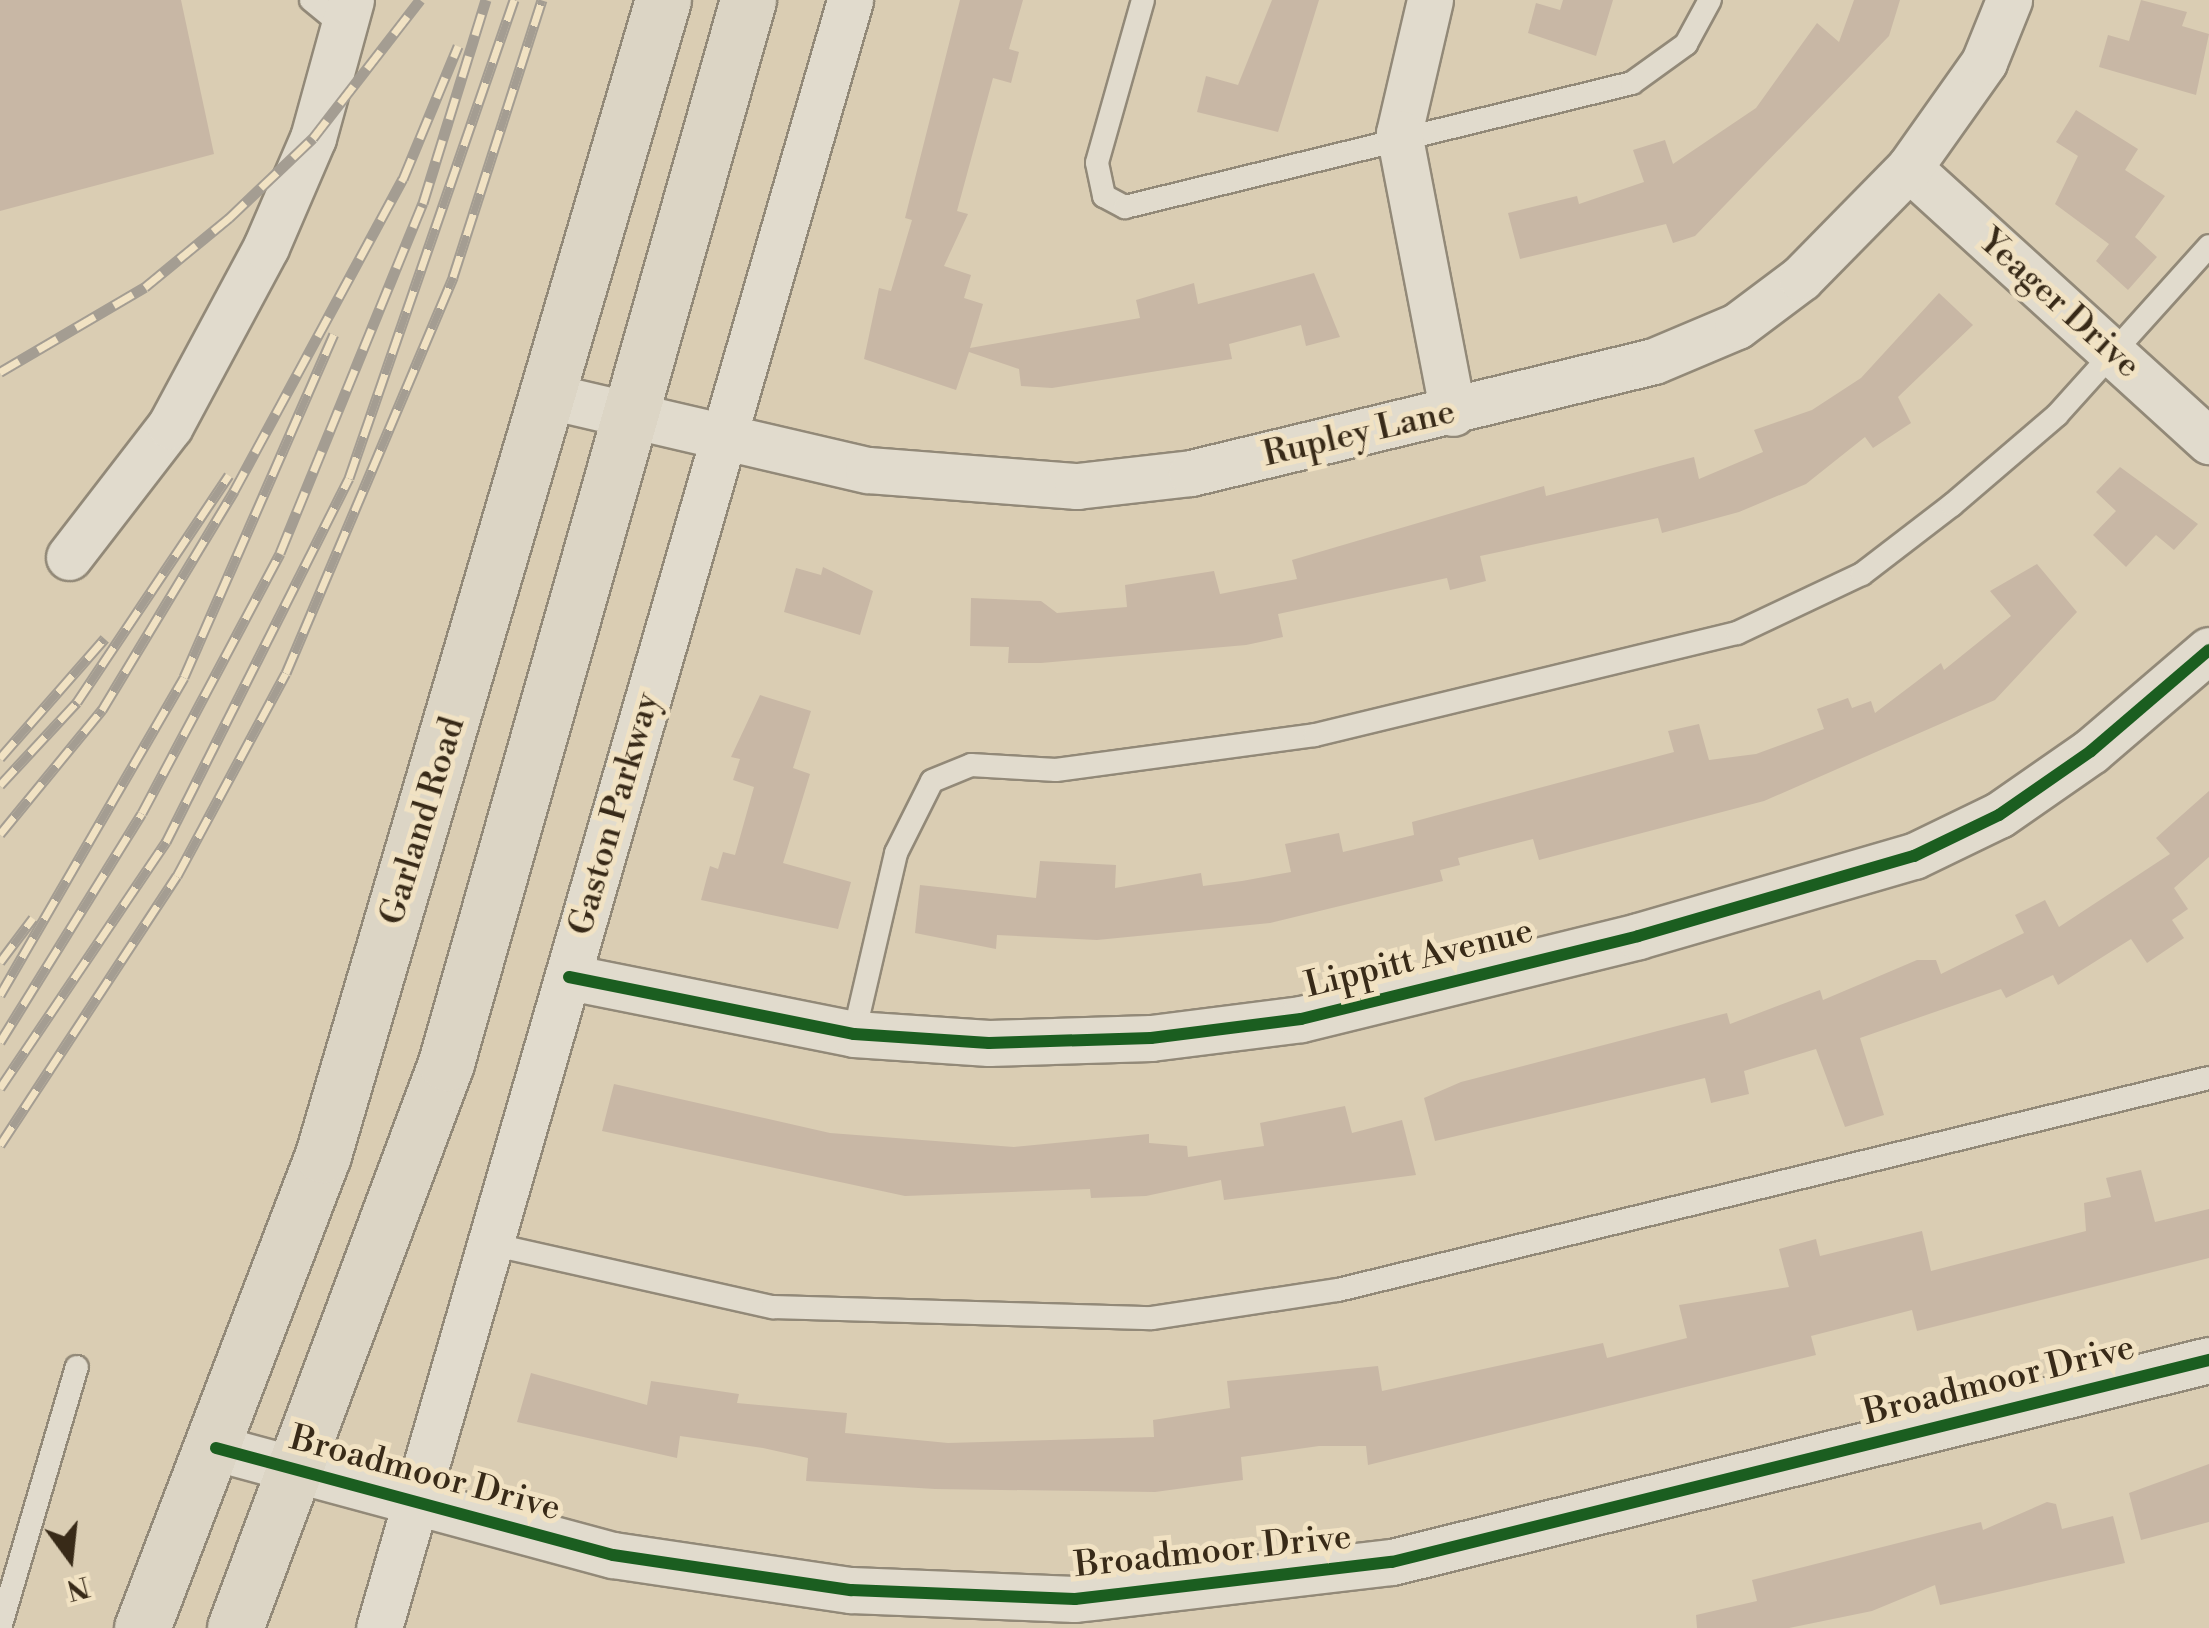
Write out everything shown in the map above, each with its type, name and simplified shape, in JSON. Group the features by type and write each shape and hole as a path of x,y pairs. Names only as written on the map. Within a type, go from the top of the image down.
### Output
{"main road":[{"name":"Garland Road","path":"142,1628 216,1448 323,1154 663,0"},
{"path":"234,1628 299,1474 446,1063 748,0"}],"street":[{"name":"Gaston Parkway","path":"379,1628 850,0"},
{"path":"1430,0 1400,133 1453,413"},
{"name":"Rupley Lane","path":"549,396 868,470 1077,486 1191,473 1453,413 1654,361 1737,326 1801,278 1909,168 1984,62 2008,0"},
{"path":"70,557 170,426 266,247 313,138 335,9"},
{"name":"Yeager Drive","path":"1909,168 2209,441"},
{"name":"Lippitt Avenue","path":"569,977 854,1034 990,1044 1151,1038 1301,1019 1829,884 1999,815 2179,683 2209,650"},
{"name":"Broadmoor Drive","path":"216,1448 299,1474 416,1500 613,1555 851,1590 1075,1598 1227,1587 1392,1562 2209,1360"}],"lane":[{"path":"1143,0 1097,162 1104,196 1125,207 1400,133 1632,83 1686,44 1710,0"},
{"path":"854,1034 896,853 932,782 971,765 1056,770 1316,735 1737,633 1862,574 2057,415 2209,246"},
{"path":"490,1244 772,1308 1152,1318 1338,1290 2209,1078"},
{"path":"0,1628 77,1366"}],"building":[{"path":"0,0 181,0 214,154 0,211"},
{"path":"960,0 1023,0 1009,49 1019,52 1011,83 993,78 957,211 968,214 944,266 971,275 964,298 983,304 970,348 1140,318 1136,300 1194,283 1198,304 1314,273 1340,337 1306,346 1301,325 1229,344 1232,359 1052,388 1021,386 1019,369 969,352 956,390 864,359 879,288 891,291 912,220 905,218"},
{"path":"1272,0 1319,0 1278,132 1197,112 1206,76 1238,85"},
{"path":"1563,0 1613,0 1596,56 1528,33 1536,3 1560,10"},
{"path":"1854,0 1900,0 1889,36 1695,236 1673,243 1666,224 1520,259 1508,213 1577,196 1579,204 1644,182 1633,150 1665,140 1673,164 1756,108 1817,23 1839,42"},
{"path":"2141,0 2187,12 2182,26 2209,34 2196,95 2099,67 2108,35 2129,41"},
{"path":"2076,110 2138,149 2125,170 2165,196 2135,237 2157,257 2128,290 2096,261 2109,244 2055,204 2078,156 2056,142"},
{"path":"1939,293 1973,325 1898,397 1911,423 1873,448 1865,437 1806,484 1739,512 1662,533 1658,518 1480,556 1486,581 1450,590 1447,578 1278,614 1283,637 1246,645 1041,663 1008,663 1009,647 970,646 971,598 1041,601 1057,613 1127,607 1125,585 1214,571 1220,594 1297,579 1292,560 1544,486 1546,496 1694,457 1699,479 1763,452 1754,430 1812,410 1861,378"},
{"path":"2120,467 2198,524 2174,550 2156,535 2126,567 2093,535 2116,511 2096,492"},
{"path":"2037,564 2077,612 1995,700 1764,801 1539,860 1533,839 1458,858 1460,865 1440,870 1443,881 1270,923 1097,940 997,935 996,949 915,933 920,885 1036,898 1040,861 1116,865 1115,888 1201,873 1203,886 1242,881 1291,872 1285,844 1339,833 1343,852 1414,835 1412,822 1674,752 1668,731 1699,724 1709,760 1756,754 1824,729 1817,709 1848,698 1852,708 1871,701 1875,713 1941,663 1944,670 2011,616 1990,591"},
{"path":"823,567 873,591 860,635 784,612 796,568 821,575"},
{"path":"760,695 811,711 793,768 810,774 783,863 851,882 838,929 701,900 710,866 718,869 723,852 735,855 754,787 733,780 740,759 731,757"},
{"path":"2209,791 2209,857 2174,888 2188,909 2172,920 2184,938 2147,963 2131,939 2058,985 2053,975 2006,998 2001,989 1860,1038 1884,1115 1845,1127 1816,1049 1744,1071 1749,1094 1711,1103 1705,1078 1435,1141 1424,1098 1461,1082 1727,1013 1730,1024 1820,990 1823,1000 1917,960 1936,960 1941,974 2024,933 2015,915 2045,900 2059,927 2170,854 2156,838"},
{"path":"614,1084 830,1133 1014,1147 1149,1134 1149,1143 1187,1146 1188,1157 1264,1146 1260,1123 1345,1106 1352,1133 1402,1120 1416,1175 1224,1200 1221,1180 1146,1196 1091,1198 1090,1189 905,1196 602,1131"},
{"path":"2141,1170 2155,1222 2209,1209 2209,1258 1917,1331 1912,1310 1811,1336 1816,1355 1368,1465 1366,1446 1319,1446 1241,1457 1243,1480 1155,1492 935,1489 806,1481 808,1458 763,1448 680,1436 677,1458 517,1422 531,1373 647,1405 651,1381 739,1394 737,1403 847,1413 845,1433 948,1443 1154,1437 1153,1420 1230,1408 1227,1381 1378,1366 1382,1391 1603,1343 1607,1358 1687,1338 1679,1305 1789,1287 1779,1249 1816,1239 1820,1256 1922,1231 1931,1271 2086,1231 2084,1203 2111,1197 2106,1178"},
{"path":"2209,1464 2209,1522 2141,1540 2129,1493"},
{"path":"2047,1502 2056,1504 2062,1529 2113,1516 2125,1563 1940,1605 1935,1585 1872,1611 1789,1628 1697,1628 1696,1615 1757,1601 1752,1580 1981,1522 1983,1530"}],"railway":[{"path":"0,372 145,287 229,218 313,138 420,0"},
{"path":"0,1042 142,813 280,553 423,203 486,0"},
{"path":"0,1088 166,842 349,478 514,0"},
{"path":"0,1145 177,876 286,673 453,277 542,0"},
{"path":"0,834 102,710 234,491 403,179 458,46"},
{"path":"0,995 184,677 334,334"},
{"path":"0,785 77,702 229,475"},
{"path":"0,758 105,638"},
{"path":"0,962 33,918"}],"cycle path":[{"path":"569,977 854,1034 989,1043 1151,1038 1301,1019 1638,936 1914,856 1999,815 2091,751 2209,650"},
{"path":"216,1448 613,1555 851,1590 1075,1599 1392,1562 2209,1360"}]}
